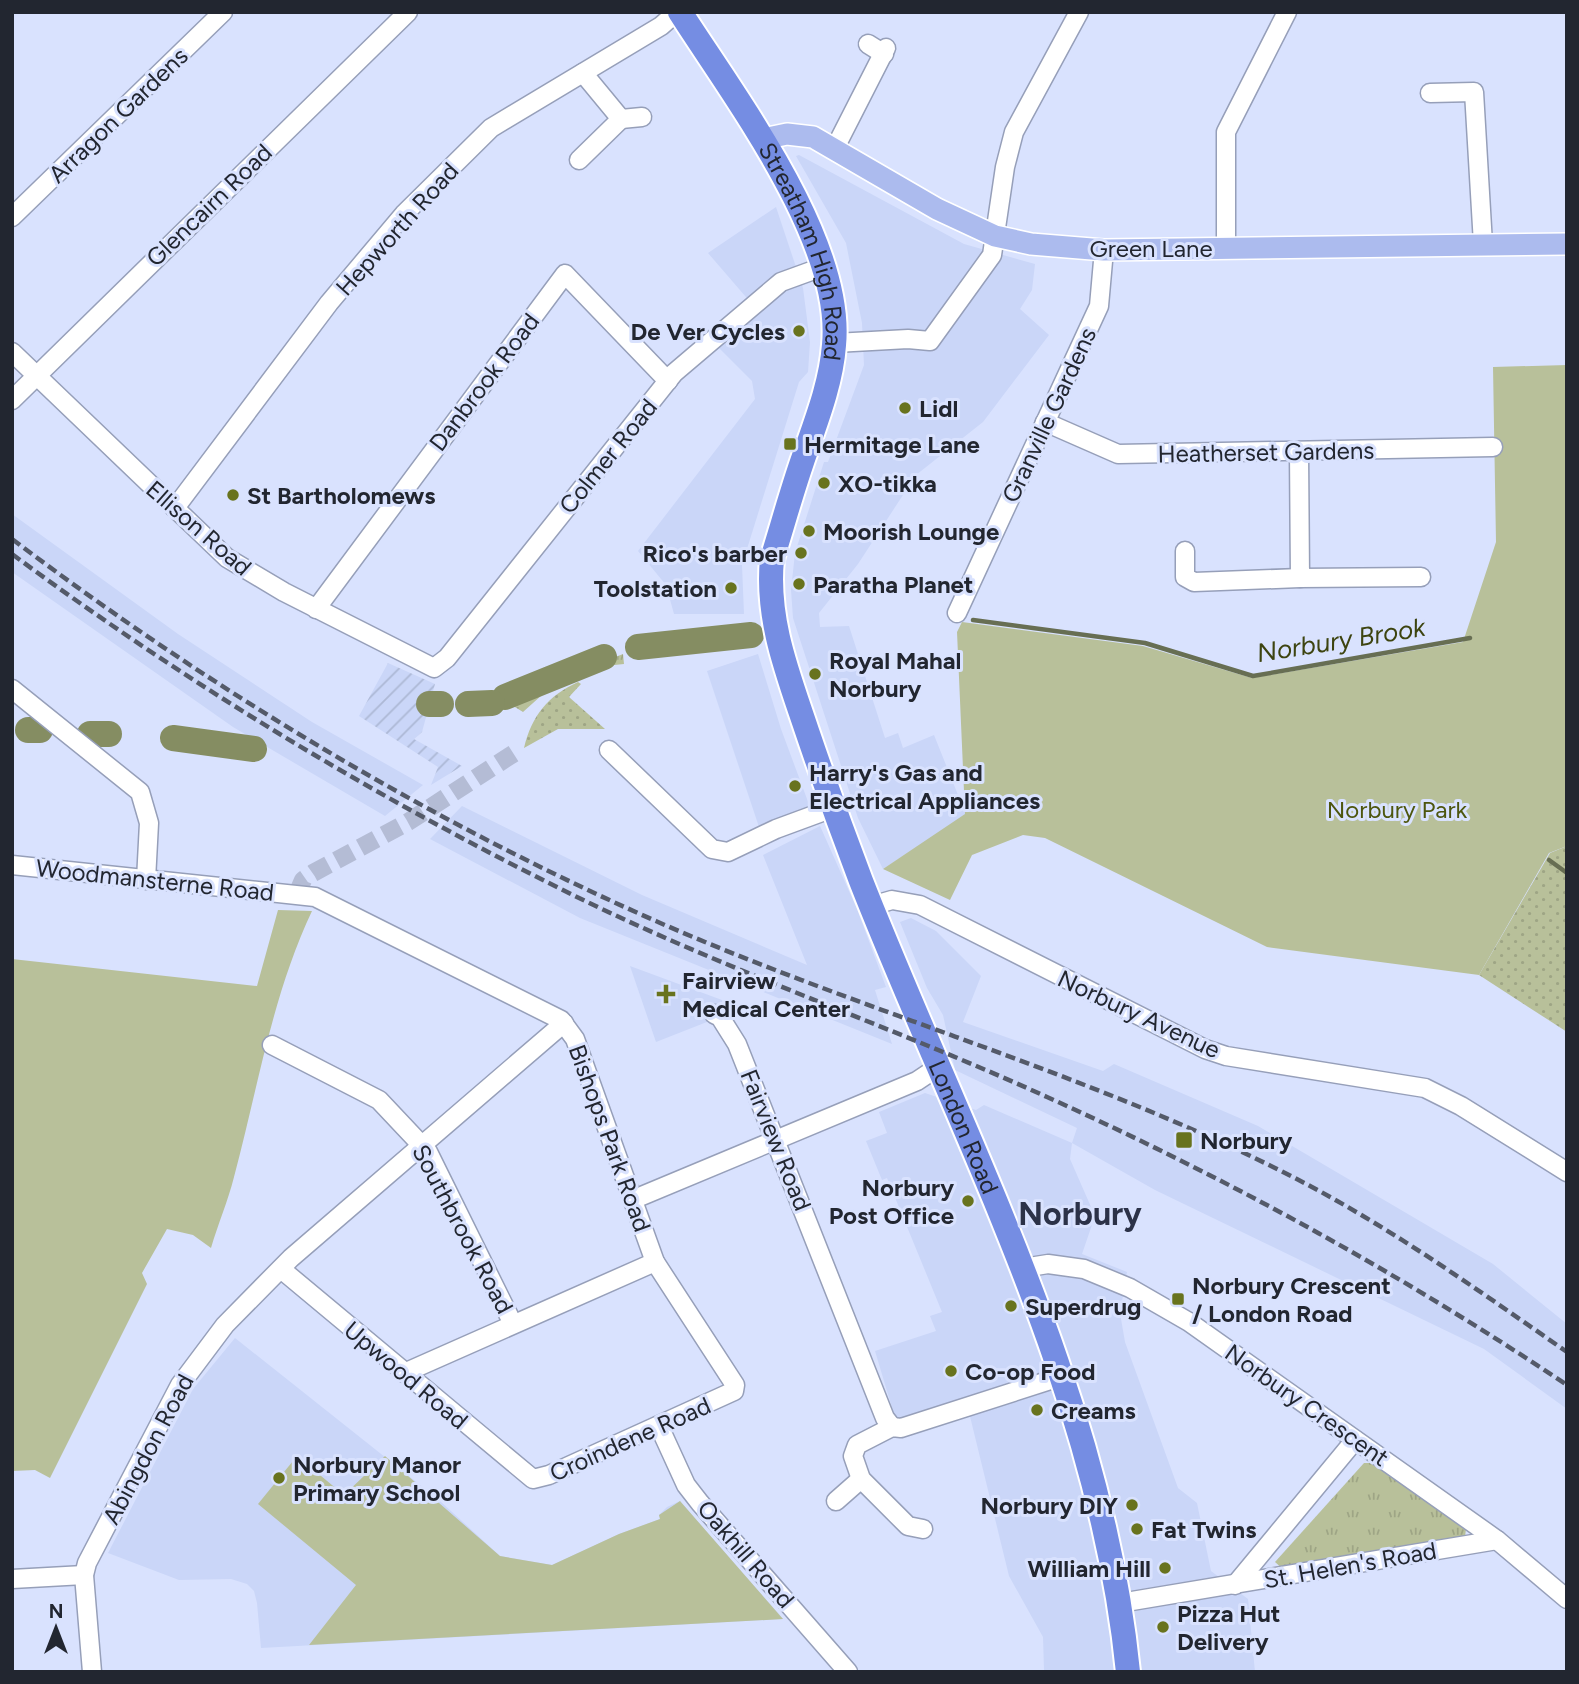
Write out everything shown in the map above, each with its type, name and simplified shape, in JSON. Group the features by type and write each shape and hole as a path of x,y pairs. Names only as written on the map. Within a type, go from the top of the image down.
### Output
{"highway":[{"name":"Streatham High Road","path":"678,12 763,139 788,184 825,266 832,292 835,343 831,368 772,559 769,590 776,634"},
{"name":"London Road","path":"776,634 833,808 871,906 1023,1268 1063,1376 1101,1512 1120,1603 1128,1672"}],"main road":[{"name":"Green Lane","path":"763,139 787,134 802,135 835,148 937,209 995,236 1031,244 1104,250 1567,244"}],"street":[{"name":"Arragon Gardens","path":"12,217 223,12"},
{"name":"Glencairn Road","path":"12,400 408,12"},
{"name":"Hepworth Road","path":"174,508 329,303 404,214 491,128 661,26 678,12"},
{"path":"835,343 908,339 930,341 992,255 1005,167 1014,131 1079,12"},
{"path":"1226,248 1226,131 1287,12"},
{"path":"835,148 879,49"},
{"path":"583,73 621,118"},
{"path":"1430,93 1474,92 1483,244"},
{"path":"579,160 621,118 642,117"},
{"name":"Granville Gardens","path":"957,613 1099,306 1104,250"},
{"name":"Colmer Road","path":"417,661 439,667 668,381 781,282 825,266"},
{"name":"Danbrook Road","path":"316,609 565,274 668,381"},
{"name":"Ellison Road","path":"12,352 227,558 316,609 417,661"},
{"name":"Heatherset Gardens","path":"1045,422 1118,454 1493,447"},
{"path":"1299,452 1300,578"},
{"path":"1185,551 1185,577 1195,582 1421,577"},
{"path":"12,689 140,792 149,823 146,880"},
{"path":"609,750 712,849 720,853 833,808"},
{"name":"Woodmansterne Road","path":"12,865 298,894"},
{"name":"Bishops Park Road","path":"298,894 331,903 564,1023 575,1038 655,1262 735,1385 734,1391 726,1397"},
{"name":"Norbury Avenue","path":"871,906 892,900 920,905 1205,1049 1226,1056 1383,1079 1442,1095 1567,1172"},
{"name":"Fairview Road","path":"714,1014 720,1017 737,1044 885,1418 892,1427"},
{"name":"Abingdon Road","path":"84,1575 87,1563 186,1374 225,1325 281,1269 564,1023"},
{"name":"Southbrook Road","path":"272,1045 379,1100 422,1145 513,1324"},
{"path":"632,1199 917,1081 938,1067"},
{"path":"404,1373 655,1262"},
{"name":"Norbury Crescent","path":"1023,1268 1048,1264 1071,1266 1103,1275 1189,1322 1497,1540 1567,1599"},
{"name":"Upwood Road","path":"281,1269 533,1479"},
{"path":"923,1529 908,1526 861,1479 853,1456 857,1445 892,1427 901,1428 1063,1376"},
{"name":"Croindene Road","path":"533,1479 549,1475 726,1397"},
{"name":"Oakhill Road","path":"659,1426 686,1485 699,1503 848,1672"},
{"path":"1235,1585 1354,1440"},
{"path":"836,1502 861,1479"},
{"name":"St. Helen's Road","path":"1120,1603 1497,1540"},
{"path":"12,1579 84,1575 92,1672"}],"shaded area":[{"path":"799,155 964,244 1035,264 1032,290 1020,309 1049,335 983,422 916,475 858,564 819,613 820,627 849,626 885,738 898,733 903,748 934,735 966,815 883,869 858,818 793,618 791,590 795,553 824,462 828,462 864,365 862,323 846,243 796,156"},
{"path":"776,207 803,288 810,342 808,372 799,382 742,565 744,614 674,614 666,585 638,551 755,399 752,381 719,348 758,311 708,253"},
{"path":"12,514 178,634 312,722 423,785 385,816 233,727 12,572"},
{"path":"758,654 781,729 810,807 759,827 707,671"},
{"path":"388,663 435,684 422,732 414,739 462,766 431,785 438,767 359,716"},
{"path":"462,806 642,895 807,965 763,855 820,826 857,909 886,987 875,990 892,1044 580,918 430,839"},
{"path":"911,918 936,931 981,976 963,1022 1103,1071 1114,1064 1258,1126 1493,1264 1567,1324 1567,1409 1484,1349 1155,1190 1072,1143 1077,1128 955,1070 943,1015 927,988 900,922"},
{"path":"630,966 722,1000 723,1007 716,1009 712,1020 656,1042"},
{"path":"925,1093 976,1110 984,1105 1072,1143 1070,1159 1095,1216 1082,1254 1127,1272 1120,1313 1125,1342 1178,1488 1197,1503 1211,1571 1248,1599 1255,1672 1044,1670 1043,1637 1009,1576 966,1400 896,1421 875,1351 936,1331 930,1316 942,1312 887,1178 882,1180 866,1141 887,1133 879,1112"},
{"name":"Norbury Manor Primary School","path":"235,1338 439,1500 500,1556 552,1565 619,1534 660,1519 659,1515 667,1507 680,1501 783,1619 261,1648 257,1603 254,1591 247,1584 231,1579 179,1580 108,1553 193,1389"}],"green space":[{"name":"Norbury Park","path":"1567,365 1567,846 1549,853 1479,975 1267,947 1045,838 1023,835 972,855 950,900 883,869 965,814 957,632 962,622 1143,646 1252,678 1463,642 1496,542 1493,367"},
{"path":"623,654 624,664 605,666 552,686 523,712 505,701"},
{"path":"578,682 581,684 569,697 605,729 558,729 524,748 527,736 543,708 558,694"},
{"path":"1567,846 1567,1032 1479,975 1550,853"},
{"path":"278,910 312,911 298,943 276,1009 232,1186 211,1248 193,1235 167,1229 142,1273 147,1284 50,1478 35,1470 12,1471 12,959 257,986"},
{"path":"297,1456 344,1495 385,1456 500,1556 552,1565 619,1534 660,1519 659,1515 680,1501 783,1619 309,1645 356,1585 258,1504"},
{"path":"1364,1463 1378,1463 1466,1529 1465,1537 1285,1571 1275,1562"}],"waterway":[{"name":"Norbury Brook","path":"973,620 1145,643 1253,676 1470,638"},
{"path":"638,647 751,635"},
{"path":"505,697 604,657"},
{"path":"468,704 492,703"},
{"path":"429,704 441,704"},
{"path":"28,730 40,730"},
{"path":"90,734 109,734"},
{"path":"173,738 254,749"},
{"name":"Norbury Brook","path":"1549,860 1567,873"}],"tunnel":[{"path":"297,894 303,880 313,873 408,822 519,750"}],"railway":[{"path":"12,539 88,595 244,700 324,749 489,841 658,922 812,984 1123,1100 1275,1168 1388,1231 1567,1352"},
{"path":"12,554 215,694 427,819 631,923 988,1071 1182,1161 1378,1267 1567,1385"}],"place":[{"name":"De Ver Cycles","path":"799,331"},
{"name":"Lidl","path":"905,408"},
{"name":"Hermitage Lane","path":"790,444"},
{"name":"XO-tikka","path":"824,483"},
{"name":"St Bartholomews","path":"233,495"},
{"name":"Moorish Lounge","path":"809,531"},
{"name":"Rico's barber","path":"801,553"},
{"name":"Paratha Planet","path":"799,584"},
{"name":"Toolstation","path":"731,588"},
{"name":"Royal Mahal Norbury","path":"815,674"},
{"name":"Harry's Gas and Electrical Appliances","path":"795,786"},
{"name":"Fairview Medical Center","path":"666,994"},
{"name":"Norbury","path":"1184,1140"},
{"name":"Norbury Post Office","path":"968,1201"},
{"name":"Norbury Crescent / London Road","path":"1178,1299"},
{"name":"Superdrug","path":"1011,1306"},
{"name":"Co-op Food","path":"951,1371"},
{"name":"Creams","path":"1037,1410"},
{"name":"Norbury Manor Primary School","path":"279,1478"},
{"name":"Norbury DIY","path":"1132,1505"},
{"name":"Fat Twins","path":"1137,1529"},
{"name":"William Hill","path":"1165,1568"},
{"name":"Pizza Hut Delivery","path":"1163,1627"}],"district":[{"name":"Norbury","path":"1080,1214"}]}
